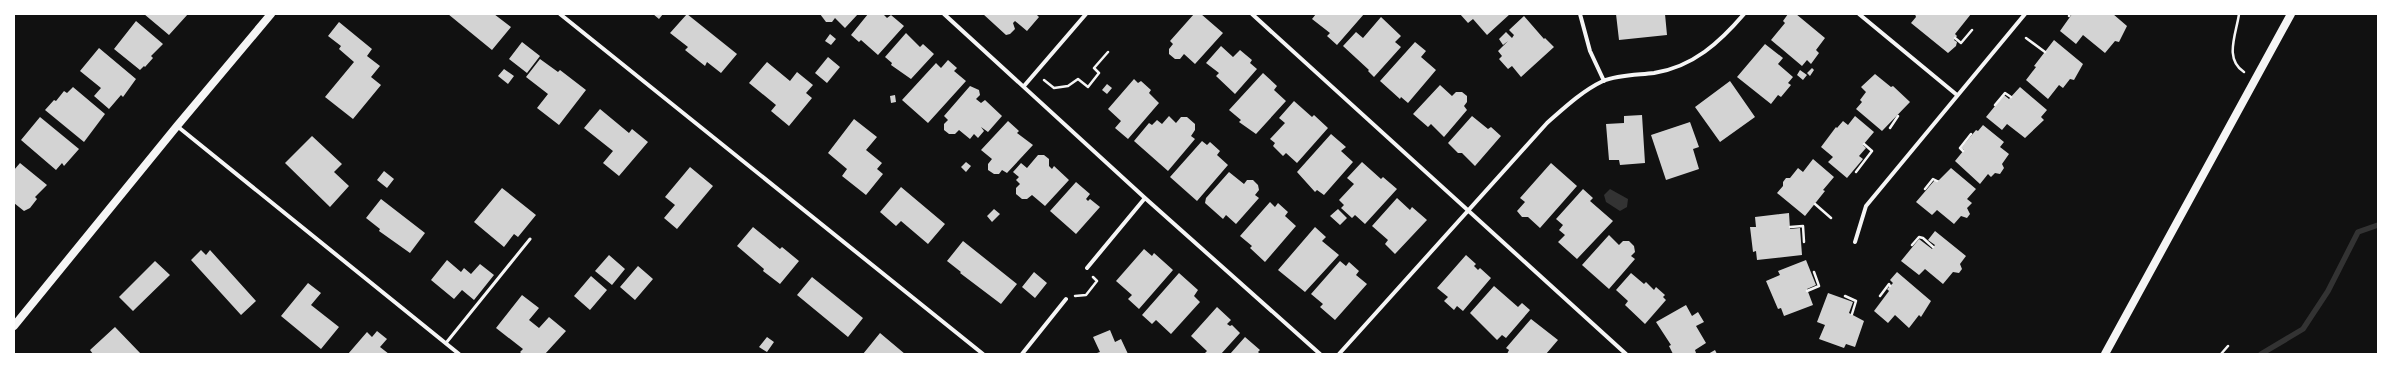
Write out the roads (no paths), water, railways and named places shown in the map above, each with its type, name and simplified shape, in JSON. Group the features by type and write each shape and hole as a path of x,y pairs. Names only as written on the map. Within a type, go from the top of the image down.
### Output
{"main road":[{"path":"14,326 177,126 271,14"},
{"path":"2105,354 2291,14"}],"street":[{"path":"560,14 983,354"},
{"path":"944,14 1145,198 1320,354"},
{"path":"1024,86 1086,14"},
{"path":"1252,14 1468,212 1626,354"},
{"path":"1580,14 1590,51 1604,81"},
{"path":"1339,354 1547,123 1575,99 1604,81 1656,72 1701,56 1725,36 1744,14"},
{"path":"1859,14 1957,95"},
{"path":"1855,242 1866,206 2025,14"},
{"path":"177,126 459,354"},
{"path":"1087,268 1145,198"},
{"path":"1022,354 1066,299"}],"lane":[{"path":"446,344 530,239"}],"waterway":[{"path":"2261,354 2303,329 2328,291 2358,232 2378,225"}]}
